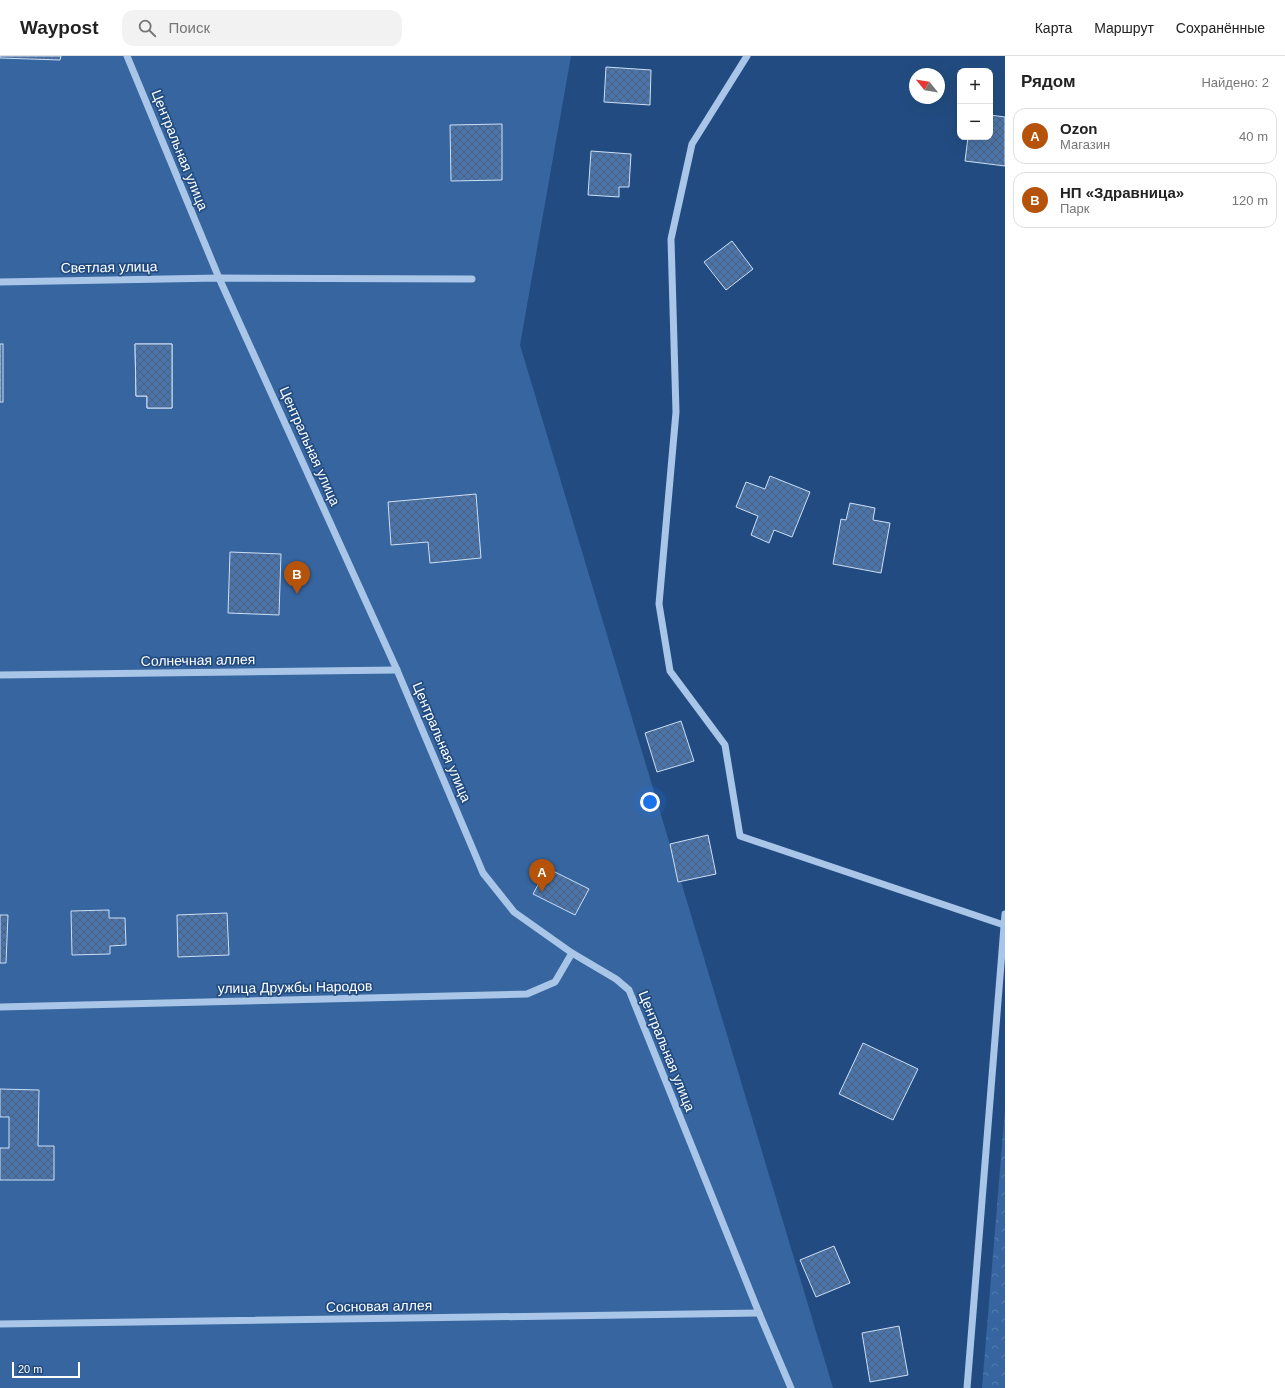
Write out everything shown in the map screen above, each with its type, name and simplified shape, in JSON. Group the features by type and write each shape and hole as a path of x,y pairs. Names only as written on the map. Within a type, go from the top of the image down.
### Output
{"street":[{"name":"Центральная улица","path":"127,56 219,278 397,670 483,873 514,912 572,953 616,979 629,990 759,1313 791,1388"},
{"path":"747,56 692,144 671,239 676,412 659,604 670,671 725,745 740,836 1004,925"},
{"name":"Светлая улица","path":"0,282 219,278 472,279"},
{"name":"Солнечная аллея","path":"0,675 397,670"},
{"path":"967,1388 1005,914"},
{"name":"улица Дружбы Народов","path":"0,1007 527,994 555,982 572,953"},
{"name":"Сосновая аллея","path":"0,1324 759,1313"}],"green space":[{"path":"0,56 571,56 520,345 833,1388 0,1388"},
{"path":"1005,1109 1005,1388 982,1388"}],"building":[{"path":"0,56 61,56 60,60 0,58"},
{"path":"606,67 651,70 650,105 604,102"},
{"path":"993,115 1005,117 1005,166 965,161 968,140 993,140"},
{"path":"502,124 502,180 451,181 450,125"},
{"path":"591,151 631,154 629,187 619,187 619,197 588,195"},
{"path":"732,241 753,269 726,290 704,262"},
{"path":"0,344 3,344 3,402 0,402"},
{"path":"135,344 172,344 172,408 147,408 147,396 136,396"},
{"path":"135,344 172,344 172,408 147,408 147,396 136,396"},
{"path":"770,476 810,492 792,537 774,530 769,543 751,535 758,516 736,507 746,482 765,489"},
{"path":"476,494 481,558 430,563 428,542 391,545 388,502"},
{"path":"850,503 875,508 873,520 890,523 881,573 833,564 841,519 846,520"},
{"path":"230,552 281,554 279,615 228,613"},
{"path":"681,721 694,761 657,772 645,733"},
{"path":"708,835 716,874 678,882 670,844"},
{"path":"547,868 589,889 575,915 533,894"},
{"path":"109,910 109,918 125,918 126,945 110,946 110,954 72,955 71,911"},
{"path":"227,913 229,955 178,957 177,915"},
{"path":"0,915 8,915 6,963 0,963"},
{"path":"863,1043 918,1069 893,1120 839,1094"},
{"path":"0,1089 39,1090 38,1146 54,1146 54,1180 0,1180 0,1148 9,1148 9,1117 0,1117"},
{"path":"834,1246 850,1283 816,1297 800,1260"},
{"path":"899,1326 908,1375 870,1382 862,1333"}],"place":[{"name":"НП «Здравница»","path":"297,594"},
{"name":"Ozon","path":"542,892"}]}
